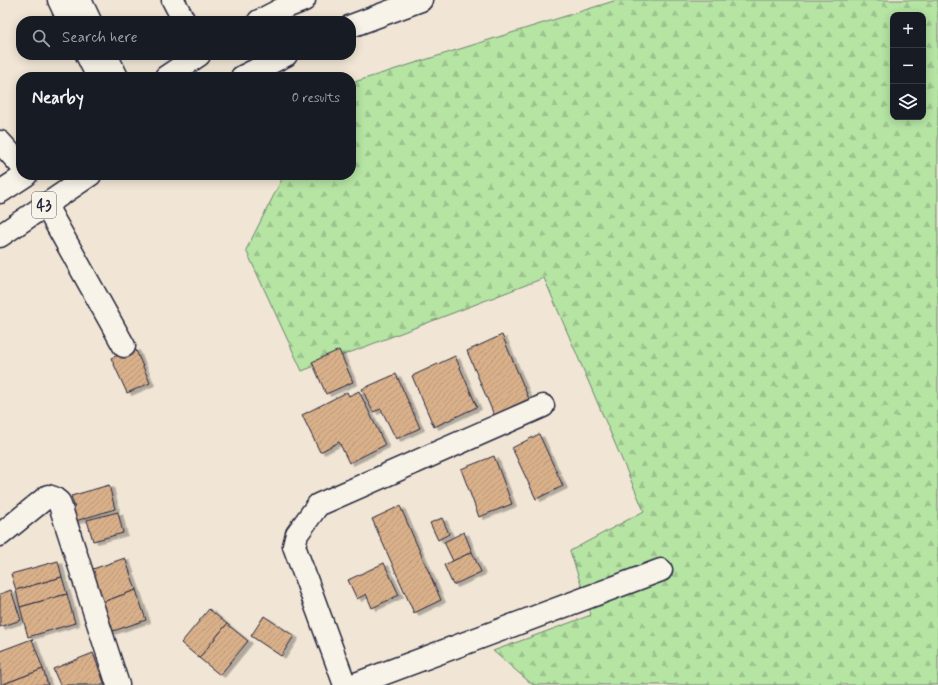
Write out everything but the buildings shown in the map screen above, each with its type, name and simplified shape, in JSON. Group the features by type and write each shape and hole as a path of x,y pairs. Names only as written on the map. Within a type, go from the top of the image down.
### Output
{"main road":[{"path":"59,0 67,16"},
{"path":"80,0 88,16"},
{"path":"173,0 181,16"},
{"path":"269,16 304,0"},
{"path":"356,24 421,0"},
{"path":"90,60 96,72"},
{"path":"108,60 114,72"},
{"path":"174,72 192,60"},
{"path":"252,72 276,60"},
{"path":"0,142 16,160"},
{"path":"0,183 16,178"},
{"name":"43","path":"0,192 18,180"},
{"name":"43","path":"0,236 82,180"},
{"path":"45,204 124,346"},
{"path":"345,685 294,546 297,534 318,505 543,406"},
{"path":"0,535 48,496 59,502 118,685"},
{"path":"353,685 661,570"}],"green space":[{"path":"617,0 938,0 938,685 533,685 493,651 591,615 570,551 644,511 544,278 302,371 246,250 281,180 356,180 356,81"}]}
